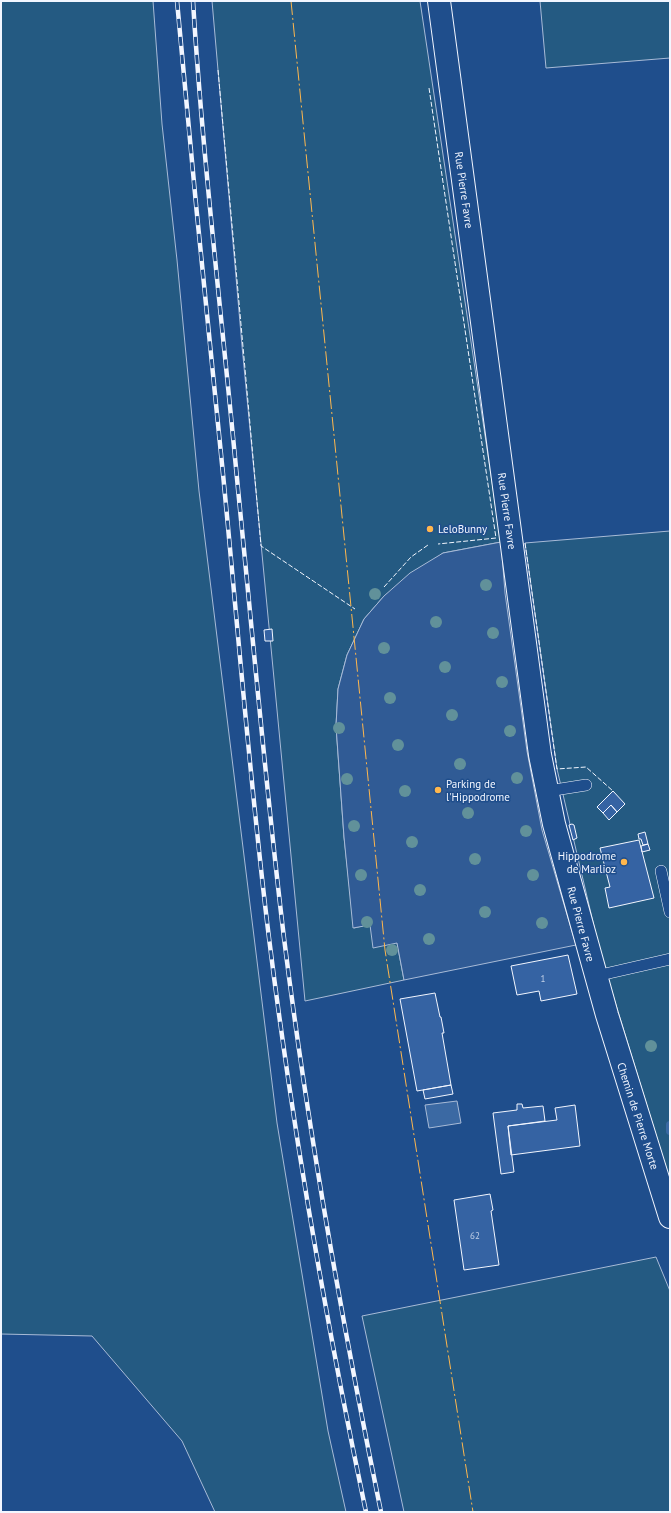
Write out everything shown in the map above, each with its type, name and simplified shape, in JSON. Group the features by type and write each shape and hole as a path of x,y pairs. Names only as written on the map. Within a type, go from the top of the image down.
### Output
{"street":[{"name":"Rue Pierre Favre","path":"439,1 540,755 554,824 607,1015"},
{"name":"Chemin de Pierre Morte","path":"607,1015 670,1217"}],"lane":[{"path":"548,791 586,785"},
{"path":"661,871 670,912"},
{"path":"596,976 670,959"}],"shaded area":[{"path":"1,1 153,1 162,124 177,260 199,491 277,1123 328,1431 346,1512 215,1512 182,1441 92,1336 1,1334"},
{"path":"212,1 420,1 501,542 443,553 384,596 364,619 347,655 338,689 336,726 344,837 354,928 370,924 397,943 404,980 305,1001 242,346"},
{"path":"540,1 670,1 670,58 546,68"},
{"name":"Hippodrome de Marlioz","path":"670,531 670,1181 601,956 557,769 525,543"},
{"name":"Parking de l'Hippodrome","path":"501,542 505,593 527,751 542,830 576,945 404,980 397,943 373,948 370,925 353,928 344,837 336,726 338,689 347,655 364,619 384,596 410,573 443,553"},
{"path":"457,1101 461,1123 429,1128 425,1105"},
{"path":"656,1257 670,1291 670,1512 404,1512 362,1316"}],"building":[{"path":"272,629 273,641 265,641 264,630"},
{"path":"613,791 625,804 617,812 611,805 603,813 597,807"},
{"path":"611,805 617,812 609,820 603,813"},
{"path":"569,825 574,825 577,838 573,840"},
{"path":"645,832 648,844 643,845 638,834"},
{"path":"639,840 654,898 609,908 605,888 610,887 600,848"},
{"path":"648,844 650,850 642,852 641,846"},
{"path":"568,955 577,994 541,1001 539,991 517,995 511,966"},
{"path":"435,993 444,1033 442,1033 451,1085 417,1091 400,999"},
{"path":"451,1085 453,1094 425,1099 423,1090"},
{"path":"517,1104 522,1104 523,1108 543,1106 545,1121 508,1126 514,1172 501,1174 493,1113 517,1110"},
{"path":"575,1105 580,1146 511,1155 508,1126 557,1120 555,1108"},
{"path":"490,1194 499,1265 464,1270 454,1200"}],"waterway":[{"path":"670,1125 670,1131"}],"railway":[{"path":"177,1 250,764 278,1010 324,1298 366,1512"},
{"path":"193,1 208,184 277,882 293,1010 315,1154 339,1298 381,1512"}],"fence":[{"path":"218,70 261,546 355,609"},
{"path":"429,88 496,538 438,544"},
{"path":"525,543 557,769 586,767 613,791"},
{"path":"384,587 411,557 428,545"}],"power":[{"path":"291,1 385,950 473,1512"}],"place":[{"name":"LeloBunny","path":"430,529"},
{"name":"Parking de l'Hippodrome","path":"438,790"},
{"name":"Hippodrome de Marlioz","path":"624,862"}]}
